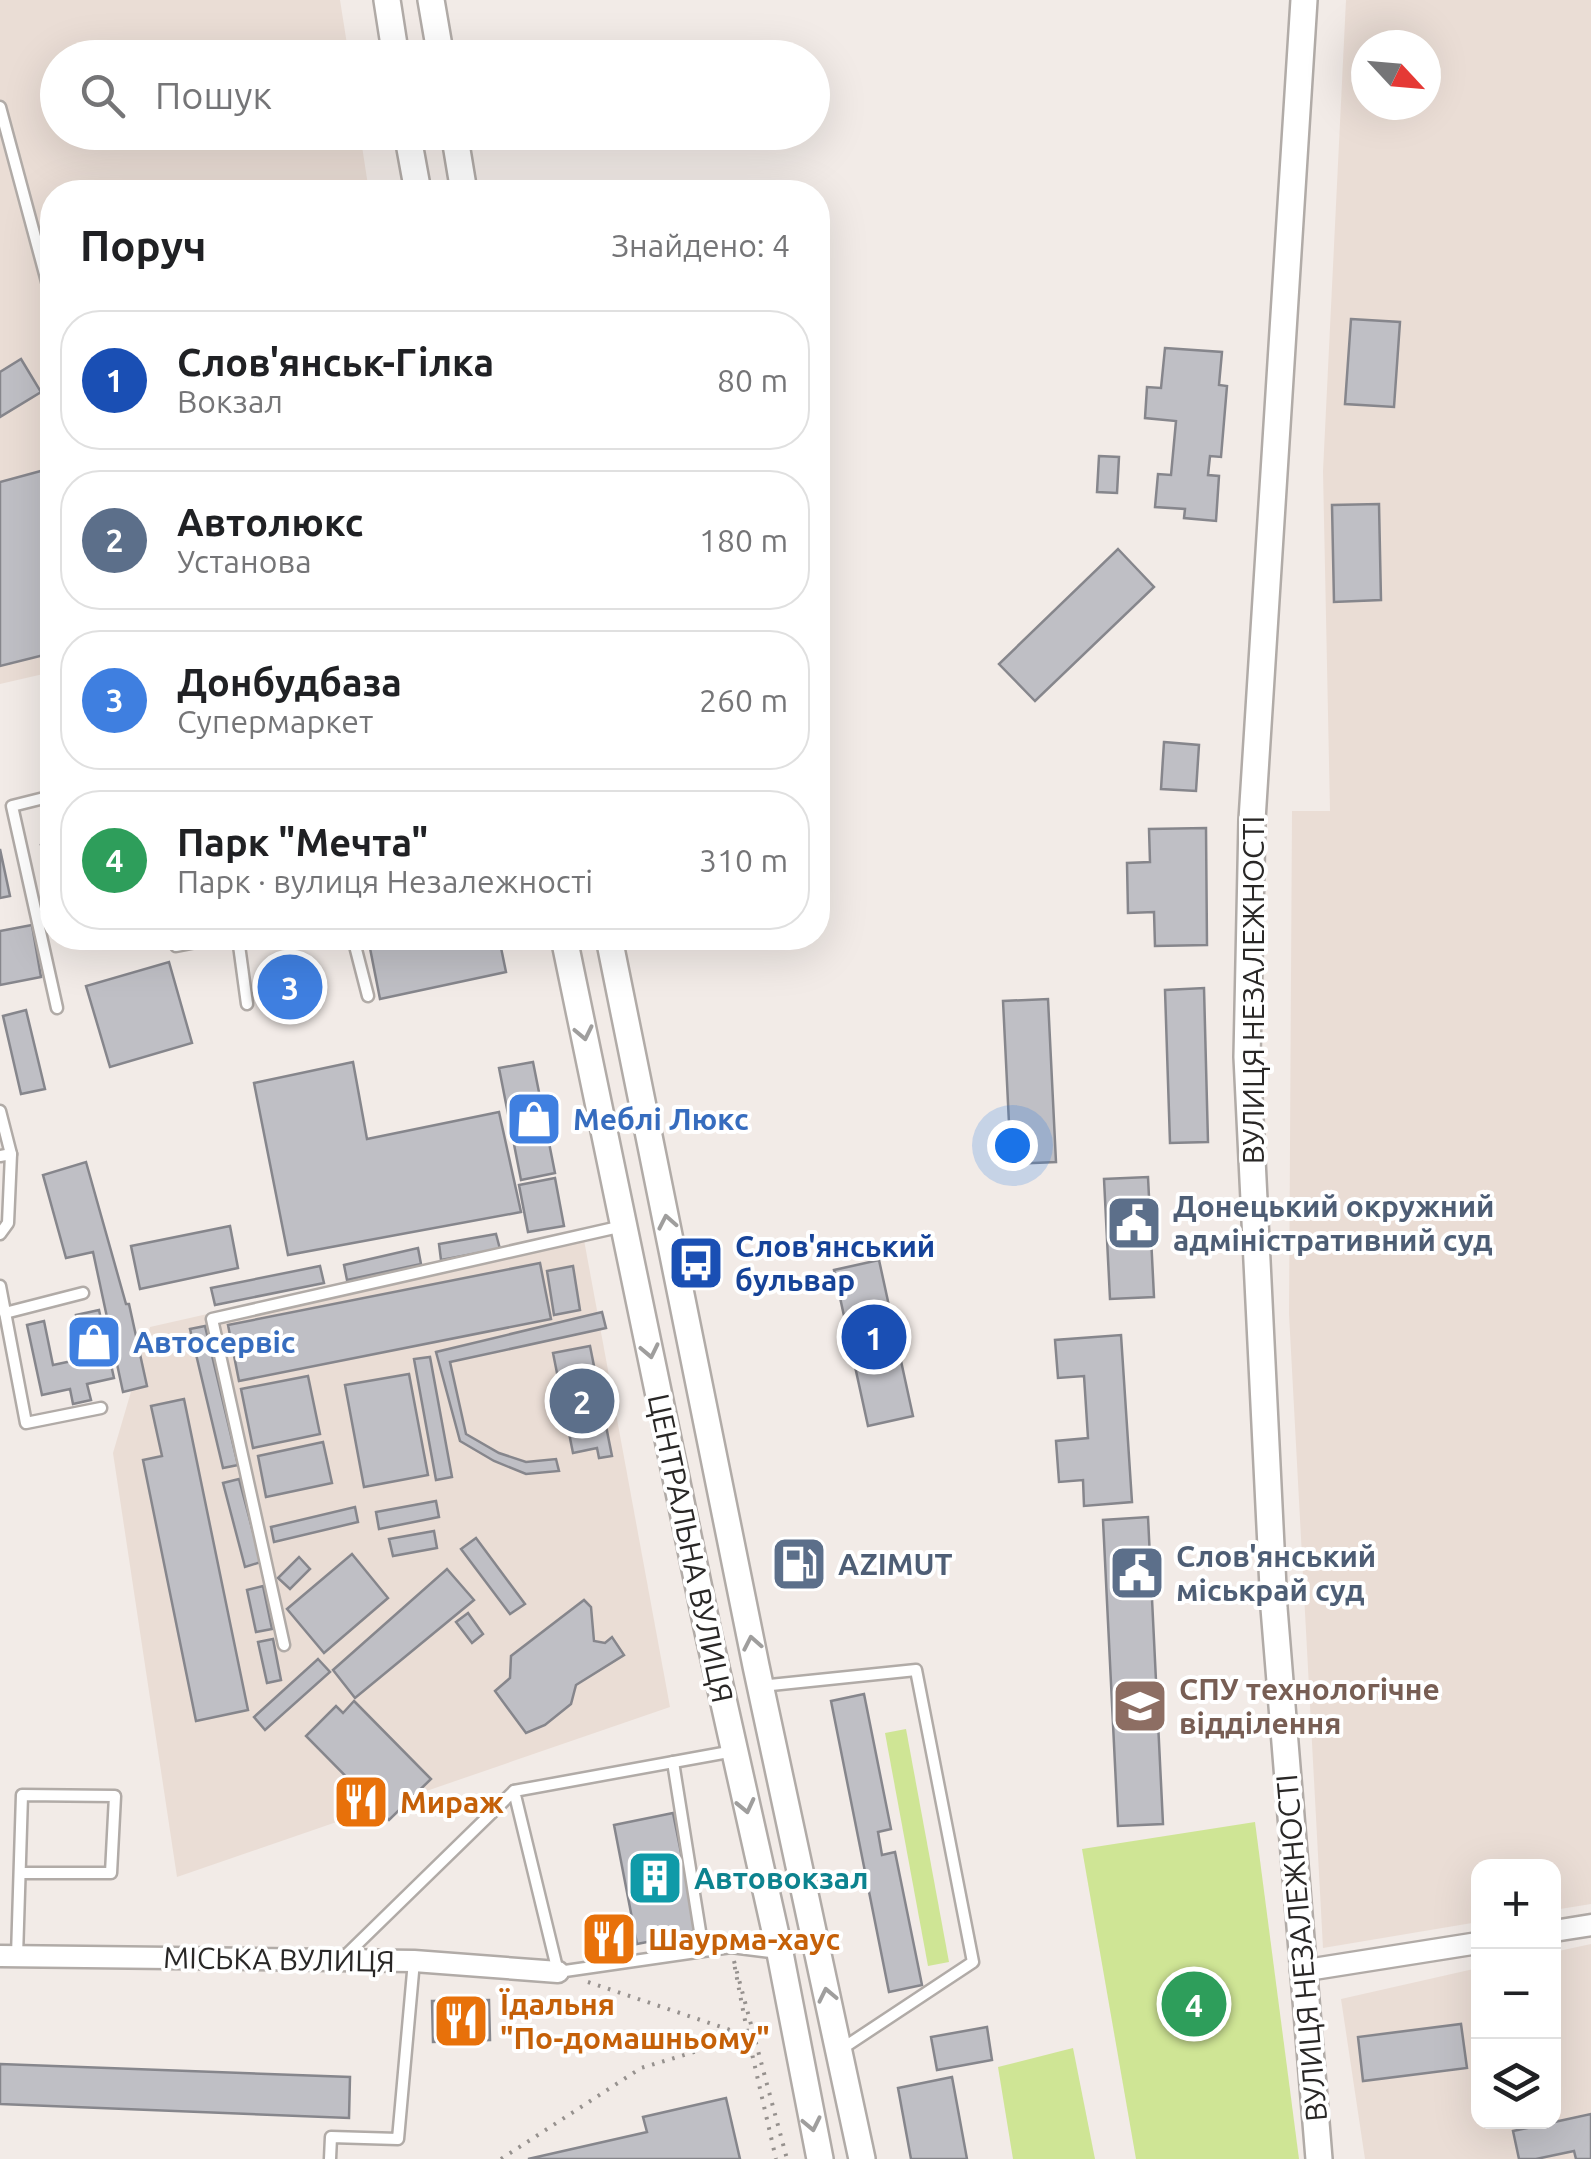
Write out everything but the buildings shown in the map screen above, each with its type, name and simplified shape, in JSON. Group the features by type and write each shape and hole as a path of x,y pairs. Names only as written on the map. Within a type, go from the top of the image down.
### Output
{"street":[{"path":"387,0 393,40"},
{"path":"431,0 437,40"},
{"name":"ВУЛИЦЯ НЕЗАЛЕЖНОСТІ","path":"1304,0 1252,820 1247,1058 1274,1608 1320,2159"},
{"path":"411,150 416,180"},
{"path":"457,150 462,180"},
{"name":"ЦЕНТРАЛЬНА ВУЛИЦЯ","path":"566,950 780,1953 820,2159"},
{"name":"ЦЕНТРАЛЬНА ВУЛИЦЯ","path":"611,950 760,1686 862,2159"},
{"path":"1561,1930 1591,1925"},
{"path":"1302,1972 1471,1944"},
{"name":"МІСЬКА ВУЛИЦЯ","path":"9,1956 414,1961 558,1972"}],"lane":[{"path":"0,107 40,255"},
{"path":"40,799 12,806 40,929"},
{"path":"45,950 58,1008"},
{"path":"240,950 247,1004"},
{"path":"356,950 368,996"},
{"path":"0,1111 8,1223 0,1234"},
{"path":"284,1645 212,1319 624,1226"},
{"path":"0,1286 26,1423 100,1408"},
{"path":"5,1313 83,1294"},
{"path":"760,1686 916,1670 973,1962 839,2051"},
{"path":"341,1960 514,1792 734,1751"},
{"path":"673,1762 704,1950"},
{"path":"514,1792 558,1972 731,1947 780,1953"},
{"path":"9,1956 20,1873 22,1795 115,1796 112,1874 20,1873"},
{"path":"330,2159 331,2137 398,2139 414,1961"}],"path":[{"path":"731,1947 776,2159"},
{"path":"731,1947 787,2159"},
{"path":"558,1972 748,2036"},
{"path":"502,2159 641,2068 748,2036"}],"shaded area":[{"path":"0,0 340,0 346,40 40,40 40,150 363,150 367,180 40,180 40,675 0,684"},
{"path":"1346,0 1591,0 1591,1904 1561,1909 1561,1859 1471,1859 1471,1923 1323,1948 1289,1314 1292,811 1330,811 1323,471"},
{"path":"582,1229 670,1707 177,1877 113,1453 150,1327"},
{"path":"1591,1944 1591,2159 1365,2159 1341,1999 1471,1970 1471,2129 1561,2129 1561,1950"}],"green space":[{"path":"906,1729 949,1962 928,1966 885,1733"},
{"path":"1255,1822 1299,2159 1136,2159 1082,1849"},
{"path":"1073,2048 1095,2159 1013,2159 998,2067"}],"place":[{"name":"Донбудбаза","path":"290,987"},
{"name":"Меблі Люкс","path":"534,1119"},
{"name":"Донецький окружний адміністративний суд","path":"1134,1223"},
{"name":"Слов'янський бульвар","path":"696,1263"},
{"name":"Слов'янськ-Гілка","path":"874,1337"},
{"name":"Автосервіс","path":"94,1342"},
{"name":"Автолюкс","path":"582,1401"},
{"name":"AZIMUT","path":"799,1564"},
{"name":"Слов'янський міськрай суд","path":"1137,1573"},
{"name":"СПУ технологічне відділення","path":"1140,1706"},
{"name":"Мираж","path":"361,1802"},
{"name":"Автовокзал","path":"655,1878"},
{"name":"Шаурма-хаус","path":"609,1939"},
{"name":"Парк \"Мечта\"","path":"1194,2004"},
{"name":"Їдальня \"По-домашньому\"","path":"461,2021"}]}
